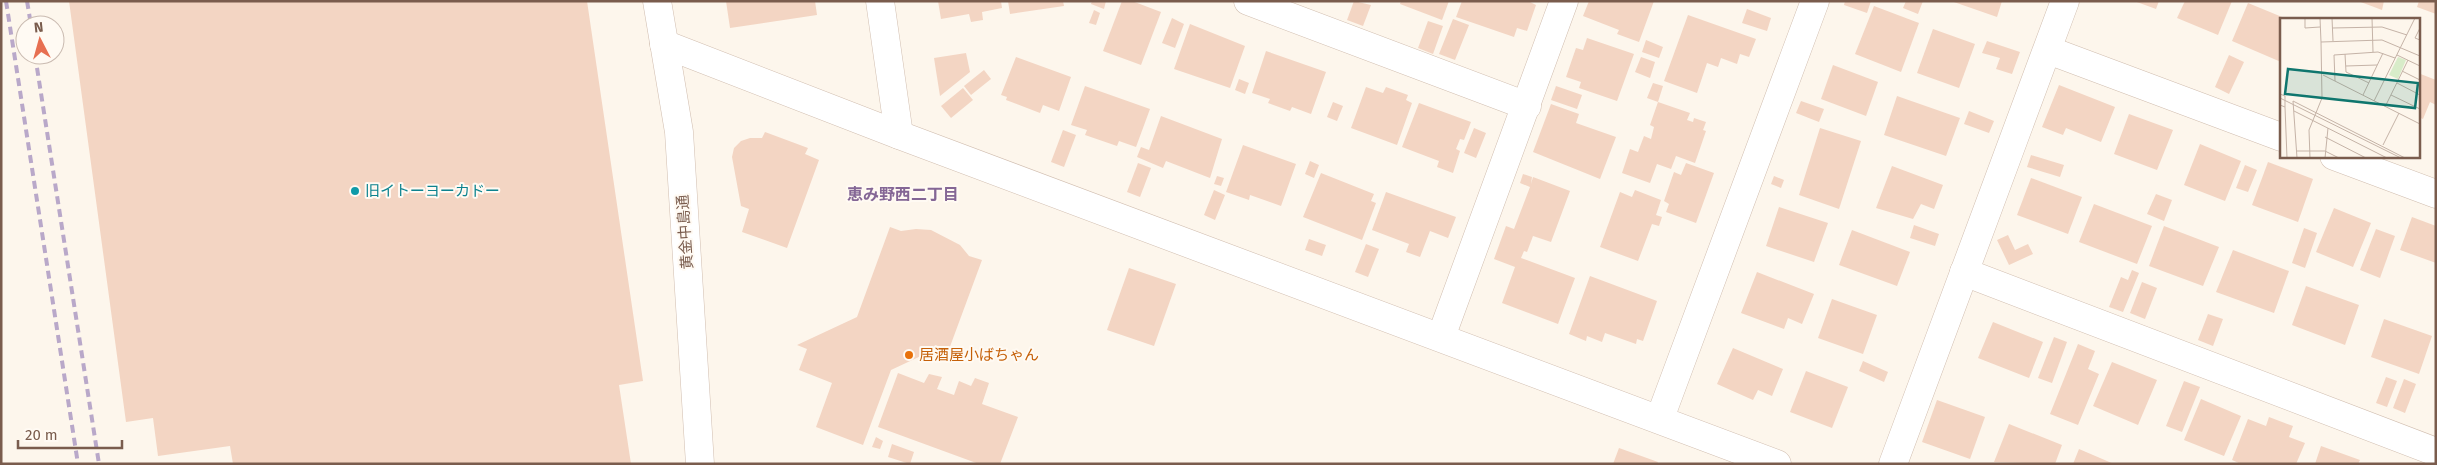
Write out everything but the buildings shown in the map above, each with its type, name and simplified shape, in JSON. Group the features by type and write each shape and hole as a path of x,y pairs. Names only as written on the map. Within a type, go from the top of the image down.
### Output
{"street":[{"name":"黄金中島通","path":"657,1 679,132 700,464"},
{"path":"880,1 899,135"},
{"path":"1248,1 1527,106"},
{"path":"1441,337 1564,1"},
{"path":"1660,418 1815,1"},
{"path":"1893,464 2065,1"},
{"path":"664,44 899,135 1660,418 1777,464"},
{"path":"2048,50 2280,137"},
{"path":"2339,158 2436,194"},
{"path":"1964,272 2436,452"}],"railway":[{"path":"6,1 78,464"},
{"path":"27,1 29,15"},
{"path":"37,65 99,464"}],"place":[{"name":"旧イトーヨーカドー","path":"355,191"},
{"name":"居酒屋小ばちゃん","path":"909,355"}],"district":[{"name":"恵み野西二丁目","path":"903,194"}]}
